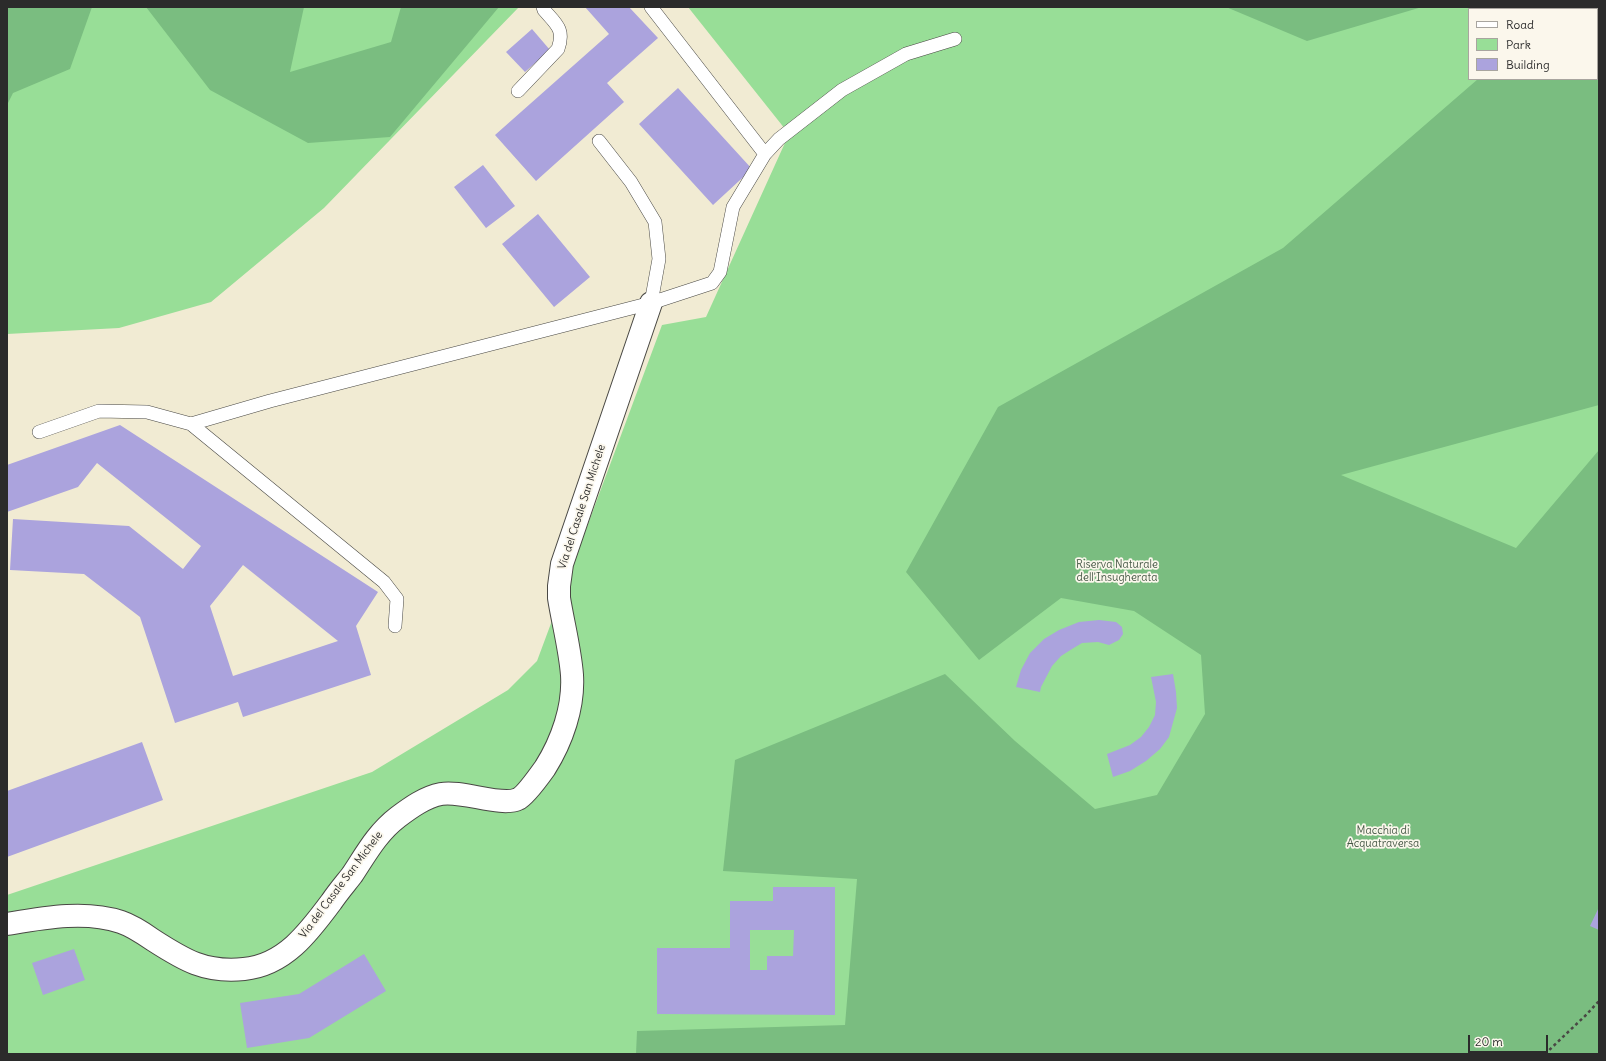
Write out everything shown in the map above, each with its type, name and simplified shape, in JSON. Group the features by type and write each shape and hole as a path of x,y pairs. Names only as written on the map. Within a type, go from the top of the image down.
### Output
{"street":[{"name":"Via del Casale San Michele","path":"7,924 33,920 82,916 112,919 134,928 180,958 200,966 221,969 253,968 281,957 306,935 352,874 378,835 387,825 410,809 439,794 463,794 503,800 518,799 524,794 544,769 551,757 559,741 569,711 572,695 572,674 559,598 562,564 651,303"}],"lane":[{"path":"518,91 558,49 561,40 561,30 543,7"},
{"path":"651,7 765,154"},
{"path":"191,424 270,401 651,303 712,283 720,272 734,207 765,154 779,139 842,90 906,54 955,39"},
{"path":"598,142 631,182 655,222 658,259 651,303"},
{"path":"39,432 99,411 147,412 191,424 384,582 397,599 395,626"}],"path":[{"path":"1545,1054 1586,1016 1599,1001"}],"green space":[{"path":"7,7 519,7 324,208 211,302 119,328 7,334"},
{"path":"7,7 92,7 70,69 13,93 7,105"},
{"path":"146,7 304,7 290,72 391,42 401,7 499,7 390,137 308,143 210,90"},
{"name":"Riserva Naturale dell'Insugherata","path":"688,7 1599,7 1599,1054 7,1054 7,895 372,772 508,690 537,661 662,325 706,317 789,134"},
{"path":"1226,7 1422,7 1307,41"},
{"name":"Macchia di Acquatraversa","path":"1599,7 1599,405 1341,475 1516,548 1599,450 1599,1054 636,1054 637,1031 845,1025 857,879 723,871 735,760 945,674 1015,741 1095,809 1157,795 1205,714 1201,655 1134,611 1061,598 979,660 906,572 998,407 1283,248 1477,80 1598,80 1598,8 1560,8"}],"building":[{"path":"585,7 629,7 658,38 607,83 624,102 536,181 495,135 609,34"},
{"path":"532,29 550,50 525,72 506,52"},
{"path":"678,88 752,169 713,205 639,124"},
{"path":"483,165 515,206 486,228 454,187"},
{"path":"538,214 590,277 554,307 502,244"},
{"path":"120,425 378,592 356,626 371,675 243,717 238,702 175,723 140,617 84,574 10,570 13,519 129,526 183,569 201,546 97,463 78,487 7,512 7,465","holes":["243,565 338,641 233,676 210,606"]},
{"path":"1099,620 1116,622 1122,627 1123,634 1119,640 1109,645 1098,642 1082,643 1061,656 1052,666 1040,692 1016,687 1021,670 1030,653 1044,639 1059,630 1079,622"},
{"path":"1173,674 1177,708 1169,737 1160,749 1146,761 1130,771 1113,777 1107,754 1130,745 1141,737 1149,727 1155,715 1156,702 1151,677"},
{"path":"142,742 163,800 7,857 7,791"},
{"path":"773,887 835,887 835,1015 657,1014 657,948 730,948 730,901 773,901","holes":["750,930 794,930 793,956 767,956 767,970 750,970"]},
{"path":"1599,907 1599,930 1590,926"},
{"path":"74,949 85,980 43,995 32,963"},
{"path":"364,954 386,991 309,1038 247,1048 240,1003 299,994"}]}
